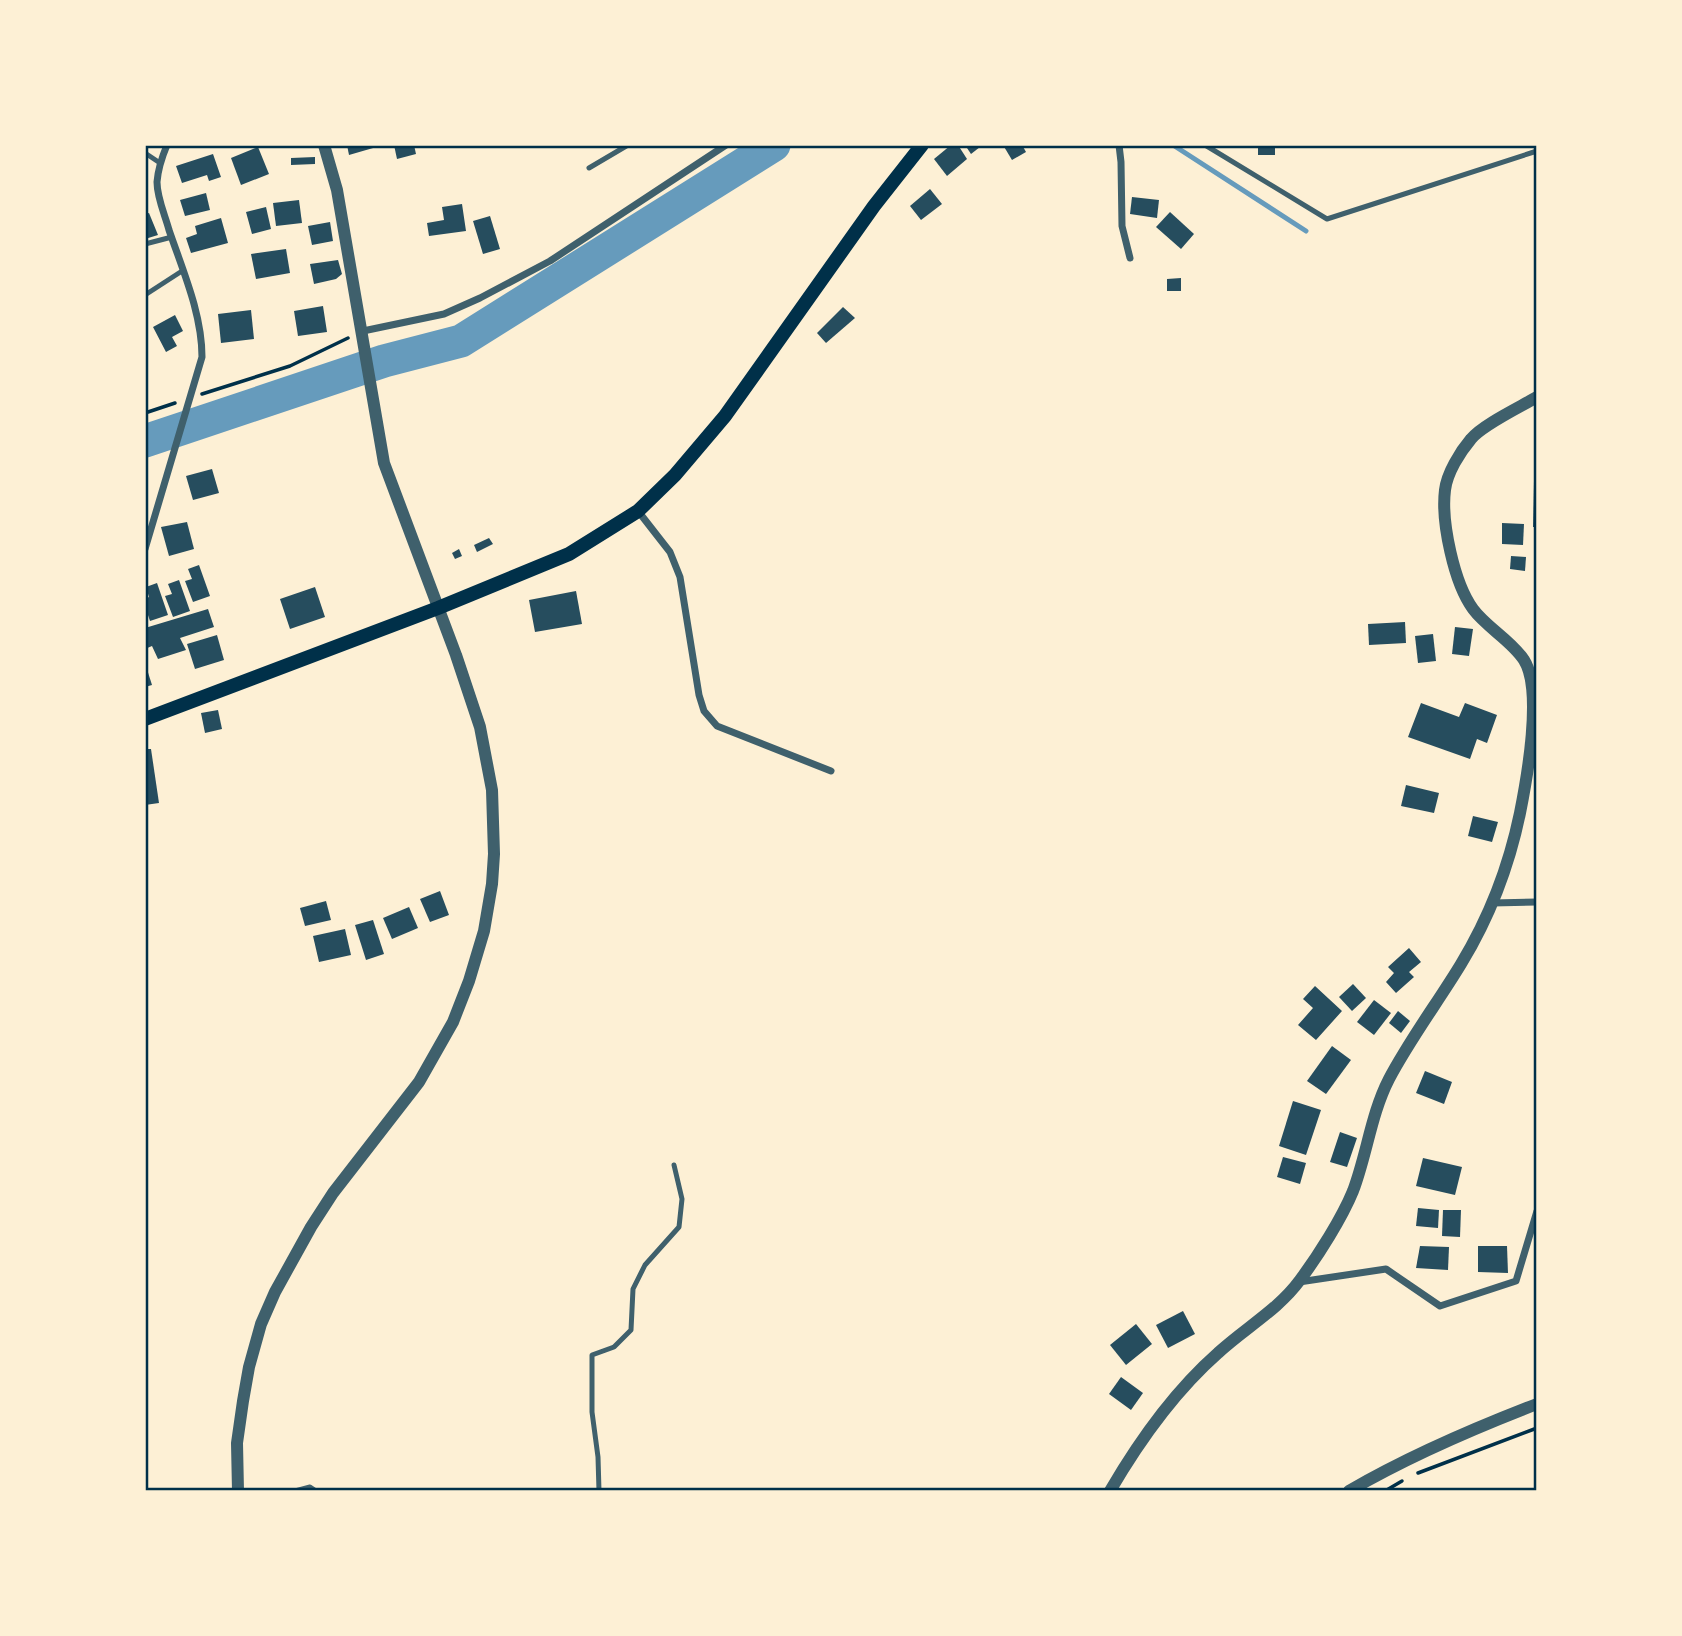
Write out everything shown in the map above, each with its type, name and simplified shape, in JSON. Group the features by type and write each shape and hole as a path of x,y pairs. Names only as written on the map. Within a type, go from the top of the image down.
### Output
{"main road":[{"path":"145,719 438,608 569,554 638,511 675,475 725,416 874,206 922,145"}],"street":[{"path":"145,549 202,357 202,340 157,184 160,163 167,145"},
{"path":"238,1491 237,1443 249,1367 261,1324 275,1292 333,1193 430,1065 460,1004 484,932 493,864 492,790 480,727 384,463 337,190 324,145"},
{"path":"706,145 710,156"},
{"path":"363,336 444,314 480,298 550,261 726,145"},
{"path":"1119,145 1122,226 1130,258"},
{"path":"1111,1491 1125,1466 1185,1386 1217,1353 1276,1306 1299,1282 1323,1245 1353,1192 1377,1108 1389,1080 1463,961 1492,903 1520,814 1534,735 1531,683 1524,660 1473,609 1460,583 1446,527 1445,489 1455,462 1473,436 1537,397"},
{"path":"638,511 670,552 680,577 699,695 704,711 717,726 831,771"},
{"path":"1492,903 1537,902"},
{"path":"1299,1282 1386,1269 1440,1306 1516,1281 1537,1212"},
{"path":"1349,1491 1460,1435 1537,1404"}],"lane":[{"path":"589,167 628,145"},
{"path":"1205,145 1327,219 1537,151"},
{"path":"145,153 160,163"},
{"path":"145,244 172,237"},
{"path":"145,295 182,271"},
{"path":"599,1491 592,1412 592,1355 614,1347 631,1330 633,1289 645,1265 678,1227 682,1199 674,1165"},
{"path":"295,1491 310,1487 316,1491"}],"path":[{"path":"145,413 290,366 363,336"},
{"path":"1412,1475 1537,1428"},
{"path":"1385,1491 1403,1480"}],"building":[{"path":"347,145 380,145 380,146 349,155"},
{"path":"394,145 414,145 416,154 397,159"},
{"path":"951,145 958,145 967,159 947,176 934,159"},
{"path":"965,145 979,145 980,147 971,154"},
{"path":"1003,145 1022,145 1026,152 1012,160"},
{"path":"1258,145 1275,145 1275,155 1258,155"},
{"path":"258,147 269,174 241,185 231,158"},
{"path":"213,154 221,177 209,181 207,175 182,183 176,166"},
{"path":"315,157 315,164 291,165 291,158"},
{"path":"930,189 942,204 921,220 910,206"},
{"path":"206,193 210,210 185,216 180,200"},
{"path":"1132,197 1159,200 1157,218 1130,214"},
{"path":"299,200 302,223 276,226 273,203"},
{"path":"462,204 466,231 429,236 427,223 444,220 442,207"},
{"path":"266,207 271,229 252,234 246,212"},
{"path":"1170,212 1194,234 1181,249 1156,227"},
{"path":"149,213 158,235 145,239 145,214"},
{"path":"490,216 500,249 483,254 473,221"},
{"path":"221,218 228,243 191,253 186,238 197,234 195,226"},
{"path":"330,222 333,241 312,245 308,226"},
{"path":"286,249 290,273 256,279 251,254"},
{"path":"338,260 342,274 336,279 314,284 310,264"},
{"path":"1181,278 1181,291 1167,291 1167,279"},
{"path":"323,306 327,332 298,336 294,311"},
{"path":"843,307 855,318 826,343 817,333"},
{"path":"251,310 254,339 221,343 218,314"},
{"path":"175,315 183,331 172,337 177,346 166,352 153,327"},
{"path":"212,469 219,493 193,500 186,476"},
{"path":"1534,481 1537,481 1537,527 1533,527"},
{"path":"187,522 194,549 169,556 161,527"},
{"path":"1502,523 1524,524 1523,545 1502,544"},
{"path":"489,538 493,544 477,552 474,545"},
{"path":"459,549 462,556 455,559 452,553"},
{"path":"1511,556 1526,557 1525,571 1510,569"},
{"path":"199,565 210,596 193,602 185,581 192,579 188,569"},
{"path":"179,580 190,611 173,617 165,596 172,594 168,584"},
{"path":"157,583 168,615 150,621 145,606 145,599 149,597 146,587"},
{"path":"315,587 325,617 290,629 280,599"},
{"path":"576,591 582,624 535,632 529,600"},
{"path":"208,609 214,627 180,638 186,650 158,659 152,646 145,649 145,628"},
{"path":"1405,622 1406,643 1369,645 1368,624"},
{"path":"1455,627 1473,629 1469,656 1452,654"},
{"path":"1433,634 1436,661 1418,663 1415,636"},
{"path":"217,635 224,660 195,669 187,644"},
{"path":"145,663 152,685 145,687"},
{"path":"1421,703 1459,717 1465,703 1497,715 1487,743 1477,739 1470,759 1408,737"},
{"path":"218,710 222,729 205,733 201,713"},
{"path":"145,749 151,749 159,803 145,805"},
{"path":"1406,785 1439,793 1434,813 1401,806"},
{"path":"1473,816 1498,822 1492,842 1468,836"},
{"path":"440,891 449,915 430,922 420,899"},
{"path":"326,901 331,920 305,926 300,908"},
{"path":"409,907 418,928 392,939 383,918"},
{"path":"373,920 384,954 366,960 355,925"},
{"path":"345,929 351,955 319,962 313,936"},
{"path":"1409,948 1421,962 1409,972 1414,977 1396,993 1386,982 1394,973 1388,967"},
{"path":"1353,984 1366,998 1352,1011 1339,997"},
{"path":"1315,986 1342,1011 1316,1040 1298,1025 1313,1008 1303,999"},
{"path":"1374,1000 1391,1013 1374,1035 1357,1022"},
{"path":"1398,1011 1410,1021 1401,1033 1389,1023"},
{"path":"1332,1046 1351,1060 1326,1094 1307,1081"},
{"path":"1425,1071 1452,1082 1444,1104 1416,1093"},
{"path":"1293,1101 1321,1110 1306,1155 1279,1146"},
{"path":"1340,1132 1357,1138 1347,1167 1330,1162"},
{"path":"1283,1157 1306,1163 1300,1184 1277,1177"},
{"path":"1423,1158 1462,1167 1455,1195 1416,1186"},
{"path":"1418,1208 1439,1210 1438,1228 1416,1226"},
{"path":"1443,1210 1461,1210 1460,1237 1442,1236"},
{"path":"1420,1246 1449,1247 1448,1270 1416,1268"},
{"path":"1478,1246 1507,1246 1508,1273 1478,1272"},
{"path":"1183,1311 1195,1334 1168,1348 1156,1325"},
{"path":"1136,1324 1152,1344 1126,1365 1110,1345"},
{"path":"1121,1377 1143,1393 1131,1410 1109,1394"}],"waterway":[{"path":"145,441 384,361 461,341 774,145"},
{"path":"1173,145 1306,231"}]}
